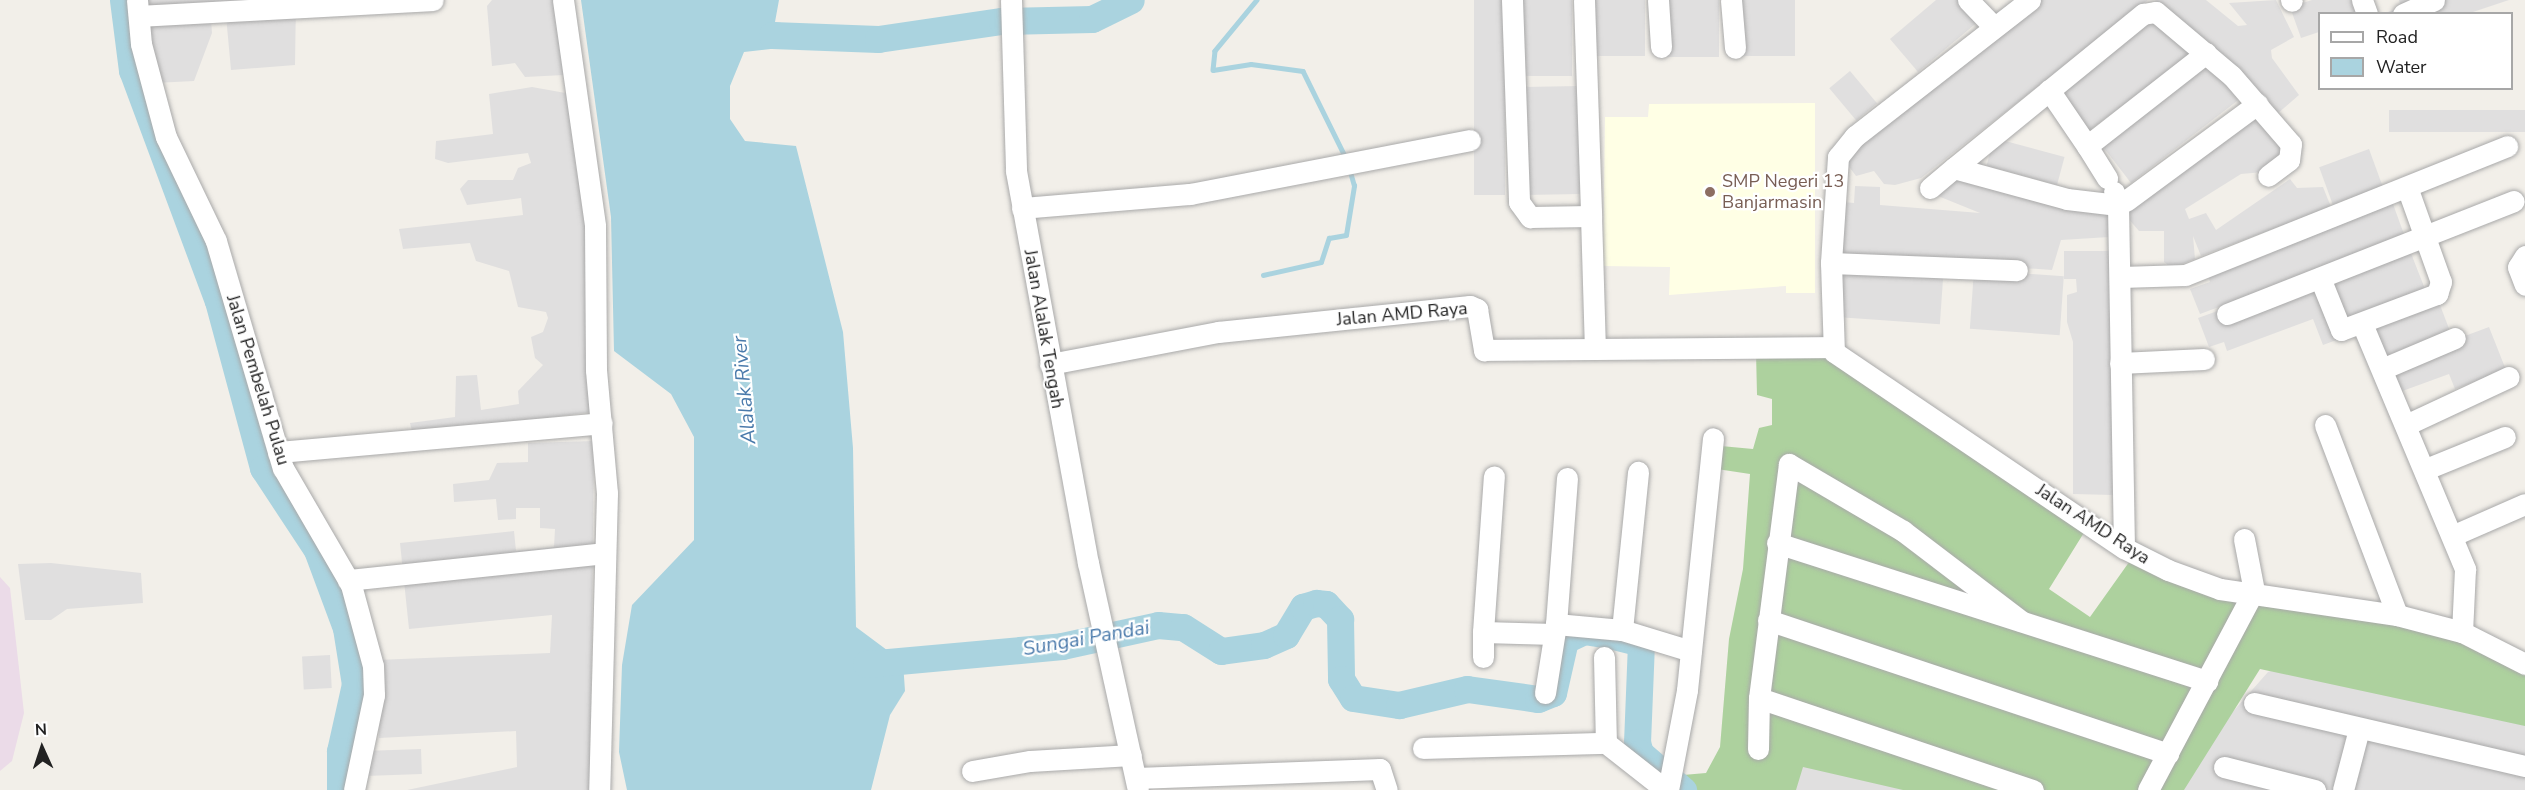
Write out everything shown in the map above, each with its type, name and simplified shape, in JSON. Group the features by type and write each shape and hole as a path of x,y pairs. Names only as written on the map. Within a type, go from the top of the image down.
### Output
{"street":[{"path":"138,8 433,0"},
{"path":"563,0 595,226 605,553 599,790"},
{"path":"1512,0 1524,214 1591,216"},
{"path":"1584,0 1595,349"},
{"path":"1658,0 1661,47"},
{"path":"1731,0 1735,48"},
{"path":"1968,0 1994,27"},
{"path":"1831,347 1831,263 1838,157 1877,119 2030,0"},
{"path":"2407,12 2434,0"},
{"name":"Jalan Pembelah Pulau","path":"138,8 166,137 216,241 278,452 348,580 374,678 354,790"},
{"name":"Jalan Alalak Tengah","path":"1012,11 1016,171 1050,364 1137,784"},
{"path":"1930,188 2148,12 2167,17 2257,104 2292,144 2289,160 2268,176"},
{"path":"2087,146 2206,53"},
{"path":"2049,90 2087,146 2112,191 2121,277 2120,363 2124,548"},
{"path":"1954,168 2067,198 2112,191 2257,104"},
{"path":"1022,208 1190,194 1346,161 1470,140"},
{"path":"2121,277 2185,275 2517,143"},
{"path":"2320,278 2338,328 2363,326 2441,289 2426,238 2407,187"},
{"path":"2227,314 2426,238 2514,201"},
{"path":"2525,256 2518,267 2525,285"},
{"path":"1831,263 2017,270"},
{"name":"Jalan AMD Raya","path":"1050,364 1218,332 1470,306 1476,309 1484,350 1831,347 2124,548 2203,585 2254,591 2397,615 2462,632 2525,664"},
{"path":"2363,326 2408,424 2454,535 2465,569 2462,632"},
{"path":"2382,369 2455,338"},
{"path":"2120,363 2204,359"},
{"path":"2408,424 2509,377"},
{"path":"278,452 602,423"},
{"path":"2325,424 2397,615"},
{"path":"2426,469 2505,437"},
{"path":"1423,748 1606,743 1669,785 1691,651 1713,438"},
{"path":"1758,749 1759,698 1777,543 1789,464 1903,531 2021,621"},
{"path":"1623,630 1638,472"},
{"path":"1483,657 1494,476"},
{"path":"1545,693 1555,629 1567,478"},
{"path":"2454,535 2525,504"},
{"path":"2148,790 2254,591 2244,539"},
{"path":"1777,543 2207,681"},
{"path":"348,580 605,553"},
{"path":"1768,620 2168,754"},
{"path":"1483,632 1555,629 1623,630 1691,651"},
{"path":"1604,657 1606,743"},
{"path":"1759,698 2033,790"},
{"path":"2254,703 2525,766"},
{"path":"2343,790 2359,729"},
{"path":"972,771 1030,761 1131,756"},
{"path":"2224,767 2315,790"},
{"path":"1137,784 1380,769 1387,790"}],"shaded area":[{"path":"138,0 296,0 295,65 231,70 225,5 210,6 212,33 194,81 155,83"},
{"path":"492,0 565,0 585,130 598,411 413,436 410,423 455,417 456,376 477,375 481,410 519,404 518,391 543,365 535,358 531,337 543,332 548,318 546,312 518,307 509,271 476,261 470,243 403,249 399,229 523,215 521,198 467,205 460,189 468,180 513,180 518,168 531,163 528,153 448,163 435,159 436,141 493,134 489,94 532,87 571,94 564,75 525,77 515,63 492,66 487,6"},
{"path":"1474,0 1505,0 1505,195 1474,195"},
{"path":"1514,0 1572,0 1572,76 1514,76"},
{"path":"1583,0 1645,0 1645,56 1583,56"},
{"path":"1658,0 1719,0 1719,57 1658,57"},
{"path":"1730,0 1795,0 1795,56 1730,56"},
{"path":"1936,0 1963,0 1980,20 1918,72 1890,39"},
{"path":"2034,0 2148,0 1921,178 1895,185 1884,184 1874,171 1856,176 1839,153"},
{"path":"2155,0 2206,0 2238,26 2247,25 2229,3 2276,0 2294,37 2271,50 2272,58 2299,95 2276,115 2224,56"},
{"path":"2312,0 2351,0 2356,12 2318,12 2318,32 2301,38 2290,7"},
{"path":"2399,0 2509,0 2473,12 2388,12 2401,7"},
{"path":"2151,10 2192,47 2187,57 2086,133 2051,86"},
{"path":"2202,57 2241,94 2237,101 2131,183 2097,139"},
{"path":"1850,71 1877,103 1856,121 1829,88"},
{"path":"1579,86 1581,194 1522,195 1520,87"},
{"name":"SMP Negeri 13 Banjarmasin","path":"1815,103 1815,293 1786,293 1786,286 1669,295 1670,267 1603,266 1605,117 1648,117 1649,104"},
{"path":"2250,105 2293,157 2263,172 2241,174 2185,209 2189,219 2206,213 2216,230 2290,179 2297,188 2323,187 2331,207 2201,256 2193,236 2195,259 2172,268 2164,262 2164,231 2139,231 2121,210"},
{"path":"2389,110 2525,110 2525,132 2389,132"},
{"path":"1994,138 2065,157 2057,185 1986,166"},
{"path":"2369,149 2383,187 2333,205 2319,167"},
{"path":"1955,167 2108,206 2109,237 2061,240 2052,270 1839,254 1843,202 1854,203 1855,186 1880,187 1880,205 1980,213 1938,196"},
{"path":"2389,193 2405,237 2200,314 2190,289 2210,282 2203,263"},
{"path":"2407,243 2425,289 2342,338 2323,345 2313,319 2227,351 2224,342 2209,347 2198,318"},
{"path":"2064,251 2109,251 2113,495 2073,494 2073,342 2067,322 2067,295 2077,292 2076,279 2064,279"},
{"path":"1837,261 1944,268 1940,324 1833,317"},
{"path":"1974,270 2064,276 2060,335 1970,329"},
{"path":"2435,292 2452,336 2383,362 2366,319"},
{"path":"2489,327 2506,370 2455,389 2449,374 2397,393 2387,365"},
{"path":"594,441 590,790 407,790 517,767 516,731 379,738 377,660 550,653 552,615 409,629 400,543 514,531 516,551 554,547 555,529 540,528 540,508 516,508 516,519 498,520 496,499 454,502 453,484 489,480 497,463 528,462 528,443"},
{"path":"1792,560 2222,724 2268,672 2279,668 2525,722 2525,790 1785,790"},
{"path":"51,563 141,573 143,603 67,609 51,620 25,620 18,564"},
{"path":"0,577 10,588 24,713 12,761 0,771"},
{"path":"330,655 332,688 304,689 302,656"},
{"path":"421,749 422,774 358,776 357,751"}],"green space":[{"path":"1814,349 2085,531 2049,589 2090,617 2132,558 2351,611 2459,642 2525,675 2525,726 2260,669 2184,790 1903,790 1803,767 1796,790 1687,790 1683,775 1706,773 1720,747 1729,639 1743,569 1750,474 1717,469 1721,446 1753,449 1759,428 1772,425 1772,399 1757,395 1756,352"}],"water":[{"name":"Alalak River","path":"581,0 779,0 775,22 808,27 805,45 744,52 730,86 730,119 745,141 796,146 843,332 853,448 856,627 903,662 905,691 890,715 871,790 627,790 619,752 622,665 632,605 694,540 694,437 671,394 614,351 611,217"}],"waterway":[{"path":"123,0 132,70 218,301 263,468 317,550 346,628 355,684 340,751 340,790"},
{"path":"772,35 878,39 1002,21 1092,19 1131,0"},
{"path":"1257,0 1215,51 1213,70 1251,64 1303,71 1346,158"},
{"path":"1263,275 1321,262 1329,238 1346,235 1354,186 1349,169"},
{"name":"Sungai Pandai","path":"866,664 1062,646 1158,625 1183,627 1221,651 1264,645 1286,635 1303,607 1316,603 1326,604 1340,619 1341,679 1353,698 1399,705 1467,689 1538,699 1553,693 1565,640 1584,631 1641,643 1637,742 1640,753 1683,790"}],"place":[{"name":"SMP Negeri 13 Banjarmasin","path":"1710,192"}]}
